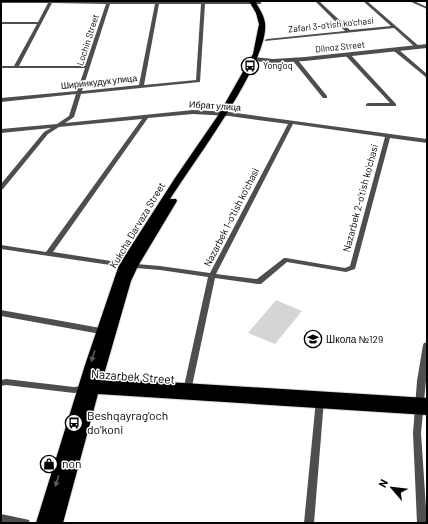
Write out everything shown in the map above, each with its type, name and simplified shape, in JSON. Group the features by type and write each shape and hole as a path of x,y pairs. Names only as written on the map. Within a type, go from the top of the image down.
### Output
{"main road":[{"name":"Kukcha Darvaza Street","path":"56,523 105,332 121,297 128,265 185,181 226,114 267,40 267,18 256,2"},
{"name":"Kukcha Darvaza Street","path":"256,2 262,24 257,60"},
{"name":"Kukcha Darvaza Street","path":"43,523 90,387"},
{"name":"Nazarbek Street","path":"90,387 187,391 423,406"}],"street":[{"path":"318,1 348,31"},
{"path":"365,1 418,47"},
{"path":"411,1 427,8"},
{"path":"1,2 256,2"},
{"path":"16,67 50,2"},
{"name":"Lochin Street","path":"60,125 71,117 108,2"},
{"path":"141,86 157,3"},
{"name":"Ширинкудук улица","path":"1,100 198,81 203,3"},
{"path":"1,23 40,23"},
{"name":"Zafari 3-o'tish ko'chasi","path":"267,40 396,27"},
{"name":"Dilnoz Street","path":"257,60 295,60 427,46"},
{"path":"396,50 427,77"},
{"path":"347,54 394,105 368,105"},
{"path":"295,60 325,97"},
{"path":"1,67 88,67"},
{"name":"Ибрат улица","path":"1,131 193,112 226,114 427,141"},
{"path":"48,254 147,116"},
{"name":"Nazarbek 1-o'tish ko'chasi","path":"187,391 212,276 291,123"},
{"path":"1,188 46,133 60,125"},
{"name":"Nazarbek 2-o'tish ko'chasi","path":"212,276 258,282 282,262 291,259 346,270 353,267 388,135"},
{"path":"1,247 212,276"},
{"path":"1,313 105,332"},
{"path":"422,523 424,499 417,433 423,406 427,345"},
{"path":"1,383 6,382 74,390 90,387"},
{"path":"309,523 320,399"},
{"path":"1,518 25,523"}],"shaded area":[{"path":"276,300 302,311 275,344 248,333"}],"place":[{"name":"Yong'oq","path":"250,66"},
{"name":"Школа №129","path":"313,339"},
{"name":"Beshqayrag'och do'koni","path":"74,423"},
{"name":"non","path":"49,464"}]}
